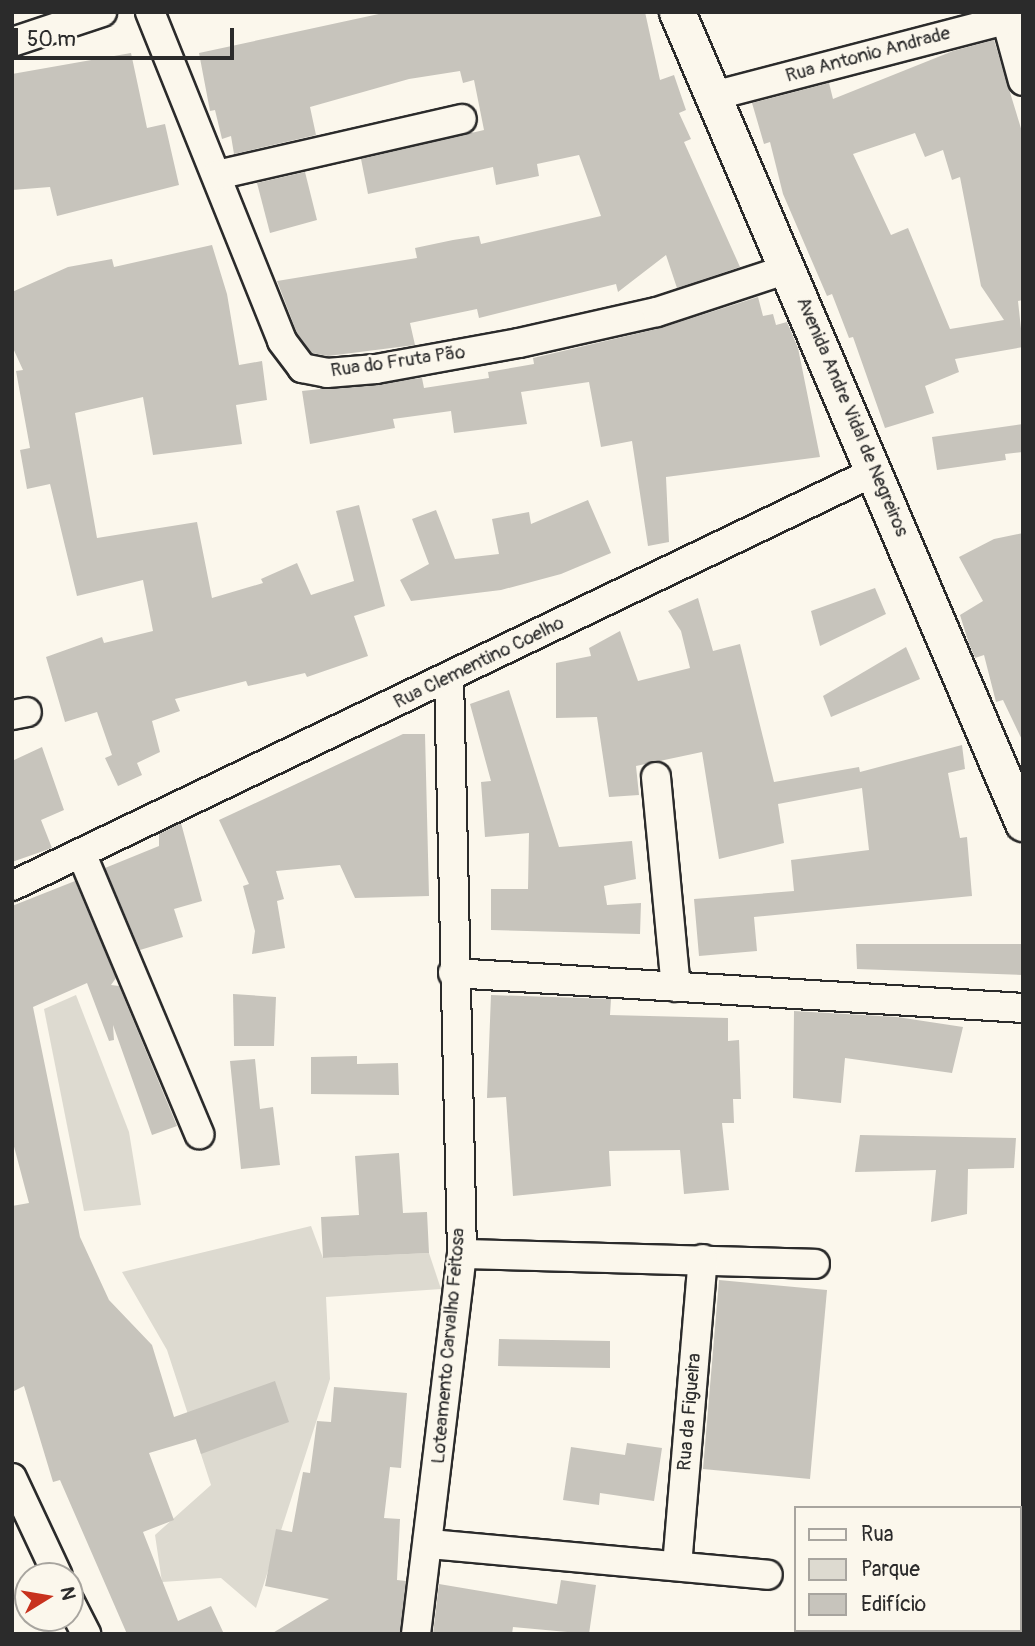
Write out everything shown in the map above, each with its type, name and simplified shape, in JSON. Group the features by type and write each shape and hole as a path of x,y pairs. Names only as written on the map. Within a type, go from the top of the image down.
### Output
{"street":[{"path":"12,42 102,12"},
{"name":"Rua do Fruta Pão","path":"150,12 282,341 302,368 327,373 532,340 657,312 788,269"},
{"name":"Avenida Andre Vidal de Negreiros","path":"677,12 876,471 1023,823"},
{"path":"1014,17 1023,81"},
{"name":"Rua Antonio Andrade","path":"713,96 1014,17"},
{"path":"217,175 462,119"},
{"name":"Rua Clementino Coelho","path":"12,886 82,855 876,471"},
{"name":"Loteamento Carvalho Feitosa","path":"416,1634 430,1544 462,1254 453,973 449,678"},
{"path":"656,777 676,986"},
{"path":"82,855 199,1134"},
{"path":"453,973 1023,1008"},
{"path":"462,1254 815,1264"},
{"name":"Rua da Figueira","path":"677,1566 703,1259"},
{"path":"12,1478 51,1562"},
{"path":"430,1544 768,1575"}],"green space":[{"path":"76,995 129,1132 141,1205 84,1211 44,1009"},
{"path":"311,1226 323,1258 429,1253 441,1289 326,1297 330,1379 256,1608 221,1578 162,1582 155,1535 211,1485 167,1350 122,1272"}],"building":[{"path":"388,12 645,12 660,80 674,75 686,110 679,113 691,139 684,142 740,267 677,288 666,255 618,292 616,284 479,318 477,309 410,323 415,345 328,356 312,353 297,333 277,281 417,258 415,248 453,240 479,236 481,244 601,216 579,155 537,164 539,176 496,185 493,167 368,194 361,159 484,130 474,80 463,83 460,71 409,79 310,107 316,135 234,154 231,136 222,139 215,110 210,111 199,53"},
{"path":"994,40 1023,135 1023,300 1018,301 1023,347 955,359 959,372 925,386 934,413 885,428 853,337 849,338 832,294 827,296 783,194 770,142 764,144 752,103 829,83 833,99 953,51","holes":["915,133 925,157 943,150 952,180 960,177 981,286 1004,320 950,329 908,228 891,235 853,154"]},
{"path":"131,53 147,128 165,124 179,185 57,216 50,187 12,190 12,74"},
{"path":"305,172 317,220 270,233 257,183"},
{"path":"212,245 227,294 239,365 262,361 267,400 236,405 242,444 153,455 143,397 75,413 97,538 197,522 212,598 263,583 261,579 297,563 311,595 354,581 336,511 359,505 385,606 354,616 368,656 307,677 305,673 248,686 246,681 175,699 180,711 152,721 160,752 137,763 142,775 118,786 105,758 112,755 97,712 65,722 46,657 102,637 104,643 153,631 143,580 77,596 50,484 27,489 20,450 30,448 16,371 23,370 12,346 12,292 68,267 112,259 114,267"},
{"path":"758,297 763,316 773,314 776,325 787,322 798,348 820,457 666,477 669,542 648,546 632,441 601,447 589,382 521,392 527,424 454,433 451,411 393,419 395,428 310,444 302,391 422,378 424,388 489,378 488,372 534,364 533,358 661,328"},
{"path":"1023,424 1023,452 1005,454 1006,460 937,470 932,437"},
{"path":"588,500 611,553 561,574 501,590 411,601 400,580 429,564 412,519 436,510 455,559 499,554 492,519 529,512 531,524"},
{"path":"1023,533 1023,742 1003,700 996,702 984,655 975,658 969,644 960,615 983,601 959,557 994,539"},
{"path":"875,588 886,614 820,646 811,611"},
{"path":"698,598 713,651 740,644 774,782 859,767 860,772 962,745 965,769 948,773 960,838 967,837 972,896 754,917 757,951 699,956 694,899 794,891 791,860 869,850 862,788 778,804 784,843 719,859 702,752 636,766 639,795 609,797 597,717 556,718 556,663 591,656 589,648 620,631 638,681 690,668 681,631 668,611"},
{"path":"906,647 920,679 831,717 823,696"},
{"path":"509,690 559,847 632,841 636,879 604,886 607,905 641,903 640,934 491,930 491,889 528,889 529,833 485,837 481,782 491,781 470,704"},
{"path":"403,734 425,734 429,896 355,898 340,865 276,871 284,899 277,901 285,948 252,954 255,931 243,886 249,884 219,820"},
{"path":"42,747 64,810 41,820 52,848 12,862 12,761"},
{"path":"181,823 202,901 174,909 183,937 140,950 105,868 159,846 159,834"},
{"path":"75,881 116,978 111,985 119,986 177,1126 152,1135 113,1025 114,1040 109,1041 87,983 33,1007 80,1237 109,1300 152,1345 174,1417 275,1381 289,1422 201,1454 196,1439 149,1453 174,1520 143,1532 178,1621 211,1606 224,1634 127,1634 60,1480 53,1482 24,1386 12,1392 12,1206 29,1203 12,1139 12,906"},
{"path":"856,944 1023,944 1023,975 857,969"},
{"path":"233,994 276,997 274,1046 234,1046"},
{"path":"491,995 611,999 610,1015 728,1018 728,1041 739,1040 741,1099 733,1099 734,1123 722,1123 729,1190 684,1194 680,1150 609,1151 611,1186 513,1196 506,1097 487,1098"},
{"path":"794,1011 897,1017 963,1027 952,1073 845,1058 841,1103 793,1098"},
{"path":"357,1056 357,1064 398,1063 399,1095 311,1094 311,1057"},
{"path":"255,1059 260,1109 273,1107 280,1165 241,1169 230,1061"},
{"path":"860,1135 1016,1138 1014,1168 968,1169 967,1214 931,1222 936,1170 855,1172"},
{"path":"399,1153 403,1213 427,1212 429,1253 323,1258 321,1217 359,1215 355,1156"},
{"path":"719,1280 827,1290 810,1479 703,1469"},
{"path":"499,1339 610,1341 610,1368 498,1366"},
{"path":"334,1387 407,1393 401,1468 390,1467 384,1518 400,1519 397,1580 406,1581 400,1634 271,1634 329,1599 265,1586 276,1529 292,1532 303,1472 310,1473 317,1421 331,1422"},
{"path":"627,1443 662,1448 654,1501 600,1493 599,1505 563,1500 571,1447 625,1455"},
{"path":"561,1580 596,1585 589,1634 513,1627 512,1634 433,1634 439,1584 557,1604"}]}
